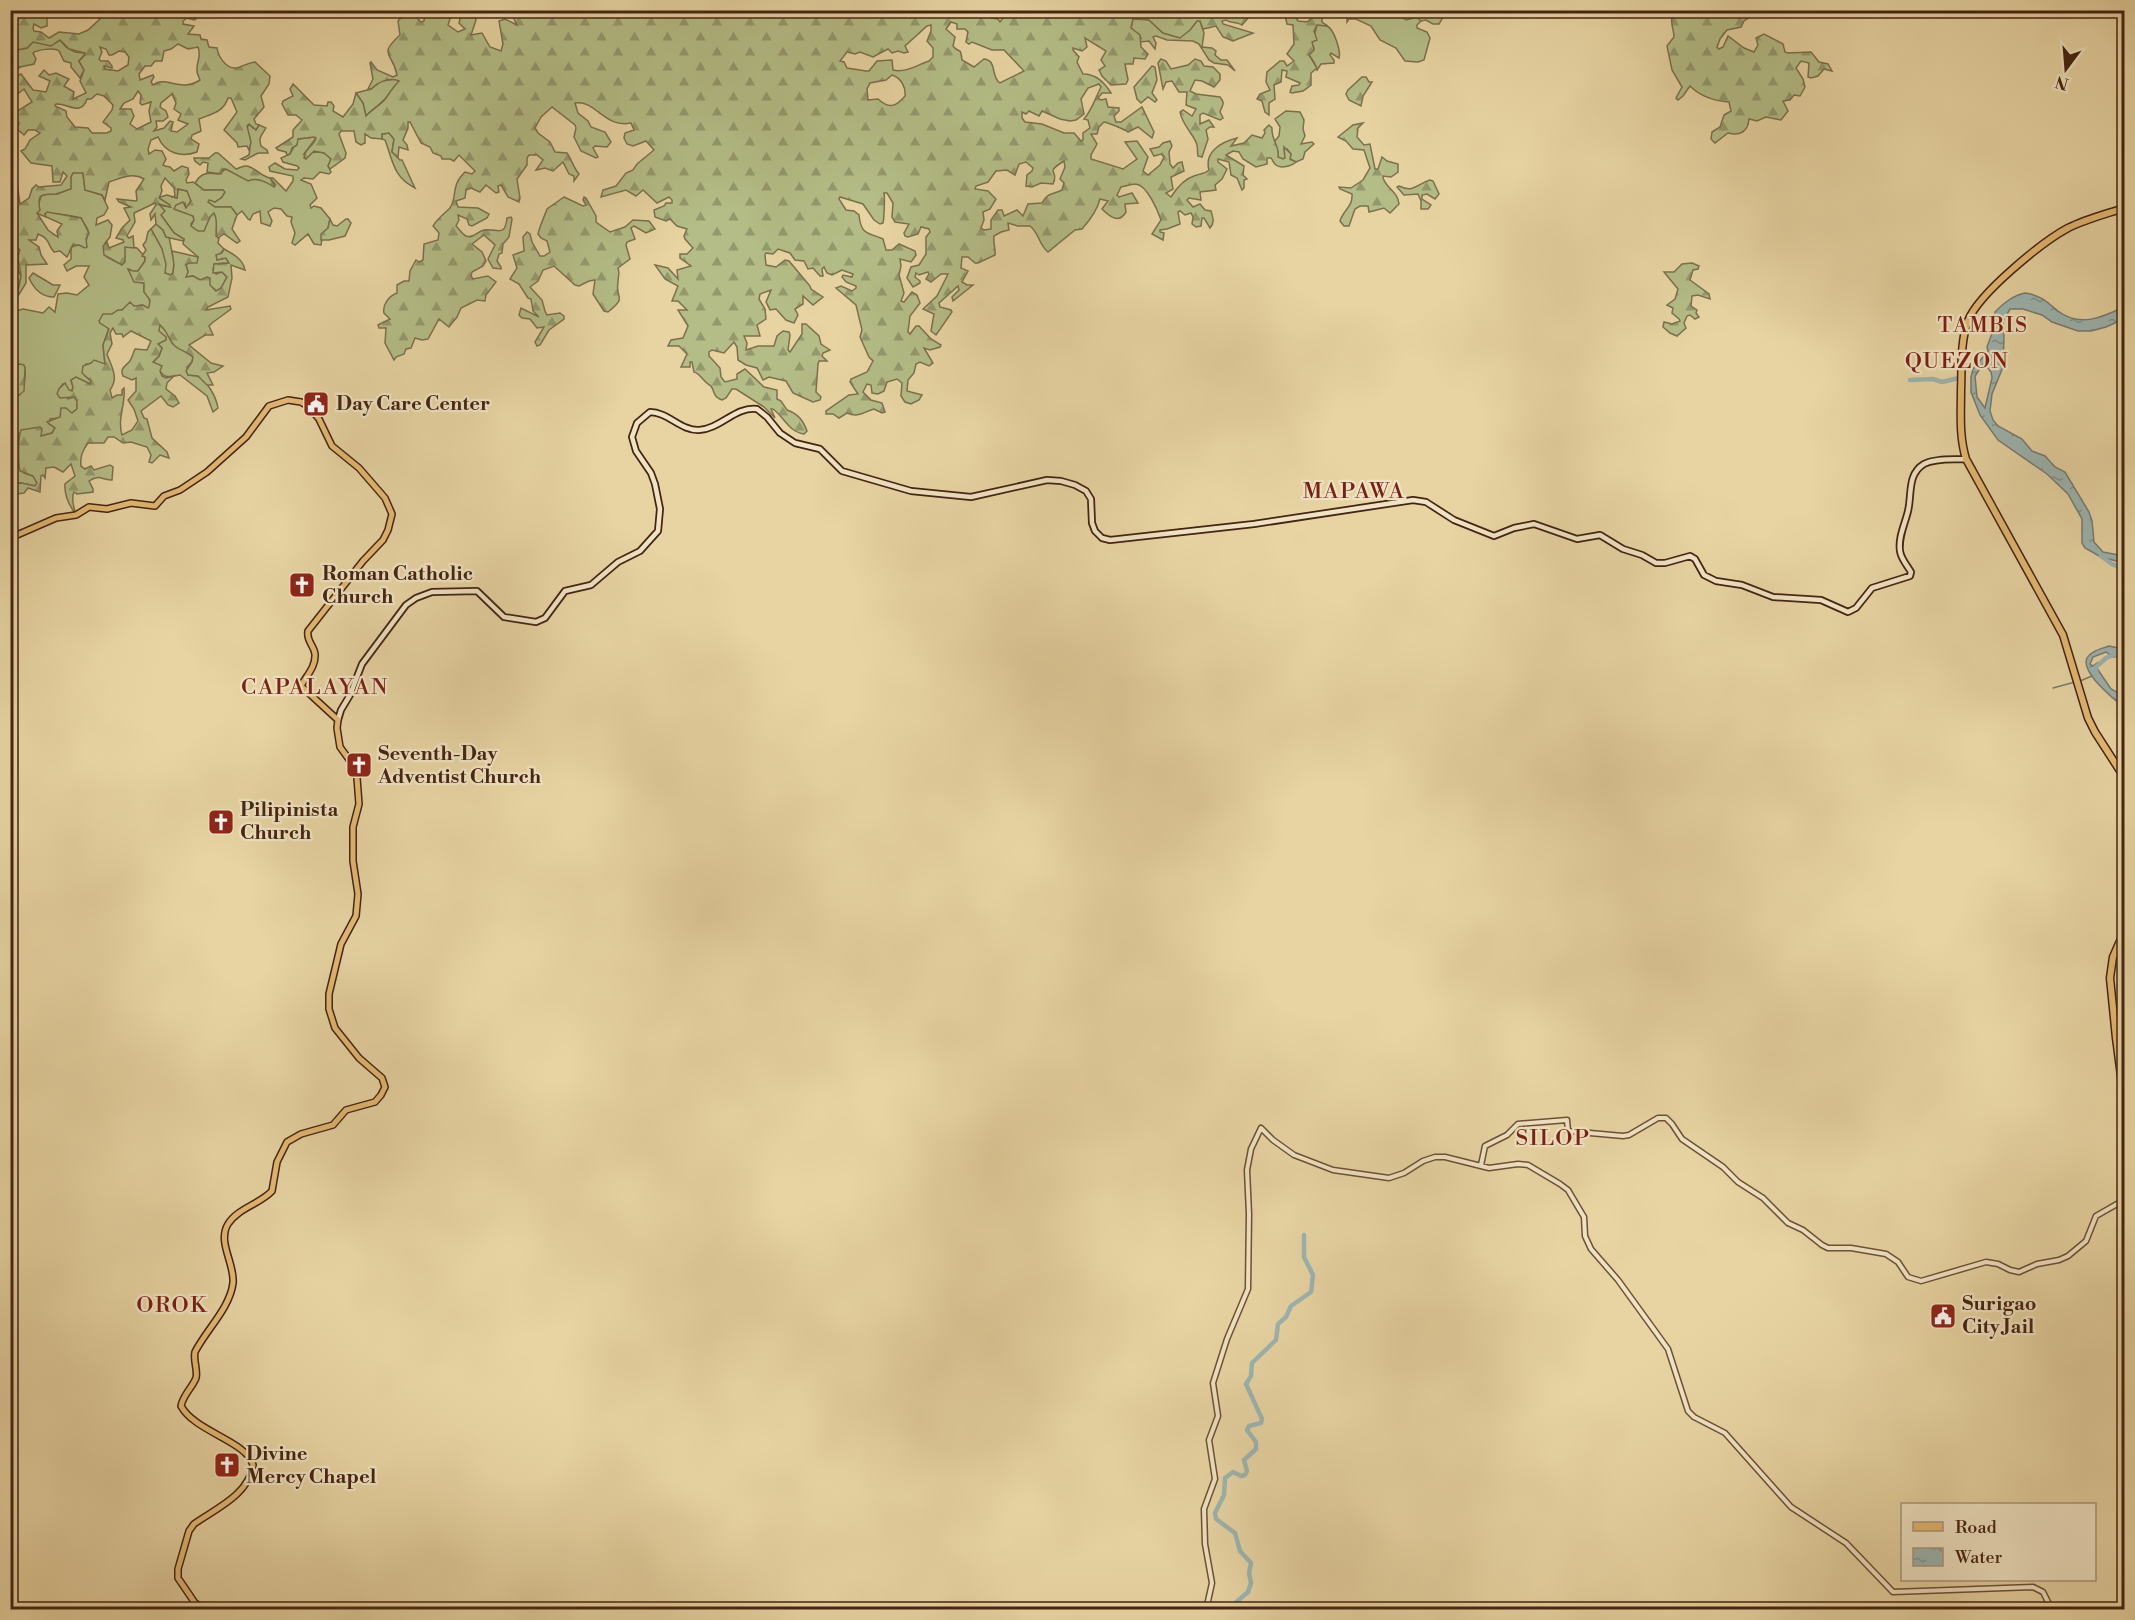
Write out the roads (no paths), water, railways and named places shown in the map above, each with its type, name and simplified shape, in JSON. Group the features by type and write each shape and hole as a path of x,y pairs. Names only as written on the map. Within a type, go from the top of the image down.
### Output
{"highway":[{"path":"2124,208 2072,226 2054,237 1997,285 1972,311 1963,336 1960,433 1966,459 2063,634 2086,713 2095,732 2124,777"},
{"path":"2124,932 2113,957 2110,977 2124,1099"}],"main road":[{"path":"10,535 17,535 58,517 76,515 89,507 107,509 131,503 155,507 162,498 180,490 207,472 248,434 269,406 288,400 305,404 319,419 332,446 355,464 386,498 392,514 383,540 363,561 308,631 307,637 315,658 301,686 338,720"},
{"path":"207,1610 195,1603 178,1581 178,1569 189,1531 194,1524 242,1489 253,1465 250,1457 243,1450 199,1424 184,1412 181,1403 196,1378 195,1352 227,1301 232,1286 233,1277 224,1238 227,1227 238,1214 273,1191 277,1162 289,1140 303,1133 333,1125 346,1110 375,1102 385,1087 380,1075 359,1058 335,1028 329,1009 329,994 341,944 356,916 358,901 353,861 353,827 359,804 357,778 356,769 340,747 337,732 341,710 350,695 363,661 404,606 416,598 434,592 477,591 504,617 536,622 545,618 565,591 591,585 618,562 640,550 658,531 660,519 655,484 636,451 632,437 637,423 650,412 658,413 685,427 699,430 709,428 745,410 754,408 763,413 790,440 820,449 843,471 917,492 971,497 1047,480 1070,483 1083,488 1089,496 1092,503 1093,527 1098,534 1110,540 1254,524 1418,500 1426,502 1454,520 1490,535 1499,535 1514,528 1534,524 1577,539 1600,535 1623,549 1640,554 1656,563 1665,563 1690,556 1695,559 1704,575 1716,581 1742,585 1773,597 1821,600 1848,612 1856,608 1872,588 1910,576 1911,572 1903,560 1900,548 1909,509 1911,485 1917,471 1930,462 1966,459"},
{"path":"331,715 341,710"}],"street":[{"path":"1481,1164 1483,1150 1487,1144 1511,1132 1518,1124 1568,1120 1568,1131 1623,1136 1629,1135 1658,1118 1666,1119 1685,1141 1723,1167 1738,1182 1763,1198 1788,1223 1803,1230 1822,1245 1828,1248 1851,1248 1886,1254 1898,1262 1908,1277 1921,1281 1986,1262 1998,1264 2016,1272 2037,1264 2059,1260 2068,1256 2086,1241 2096,1216 2124,1200"},
{"path":"1206,1610 1212,1583 1206,1552 1204,1509 1215,1479 1209,1440 1218,1416 1212,1383 1248,1289 1249,1214 1246,1170 1251,1149 1260,1128 1294,1155 1336,1170 1389,1178 1404,1173 1418,1162 1436,1157 1481,1164 1492,1168 1518,1164 1528,1165 1568,1190 1584,1217 1585,1236 1591,1249 1628,1292 1668,1349 1675,1366 1684,1403 1691,1414 1725,1433 1791,1507 1846,1543 1893,1592 2033,1587 2043,1592 2052,1610"}],"water":[{"path":"2021,294 2039,297 2066,316 2075,319 2100,317 2124,307 2124,319 2091,331 2078,331 2023,309 2010,309 2003,321 2003,367 1992,394 1990,411 1998,426 2022,439 2032,451 2045,456 2055,467 2065,472 2089,512 2094,542 2103,552 2124,556 2124,563 2101,557 2085,548 2082,543 2082,519 2068,494 2047,474 1998,440 1980,415 1971,392 1973,369 1988,351 1987,347 1994,328 1995,312 2008,300","holes":["1984,363 1991,372 1992,378 1985,408 1977,397 1975,376"]},
{"path":"2109,646 2124,649 2124,656 2113,657 2106,652 2093,657 2090,664 2093,666 2097,663 2096,667 2111,689 2124,696 2124,708 2094,678 2086,664 2087,658 2096,650"}],"waterway":[{"path":"1910,380 1933,379 1942,382 1959,378"},
{"path":"2101,556 2124,569"},
{"path":"2096,672 2095,668 2106,658 2124,651"},
{"path":"2080,681 2092,676"},
{"path":"2053,688 2075,682"},
{"path":"1231,1610 1234,1604 1248,1592 1251,1583 1249,1573 1251,1563 1240,1551 1235,1533 1216,1519 1215,1513 1224,1495 1225,1478 1233,1472 1241,1476 1245,1475 1247,1471 1244,1460 1256,1449 1256,1442 1247,1430 1249,1426 1261,1423 1262,1419 1246,1384 1251,1376 1252,1363 1276,1340 1278,1324 1286,1317 1291,1306 1311,1292 1313,1275 1304,1257 1304,1235"}],"place":[{"name":"Day Care Center","path":"316,404"},
{"name":"Roman Catholic Church","path":"302,585"},
{"name":"Seventh-Day Adventist Church","path":"359,765"},
{"name":"Pilipinista Church","path":"221,822"},
{"name":"Surigao City Jail","path":"1943,1316"},
{"name":"Divine Mercy Chapel","path":"227,1465"}],"district":[{"name":"TAMBIS","path":"1983,326"},
{"name":"QUEZON","path":"1957,361"},
{"name":"MAPAWA","path":"1354,491"},
{"name":"CAPALAYAN","path":"315,687"},
{"name":"SILOP","path":"1553,1138"},
{"name":"OROK","path":"172,1305"}]}
